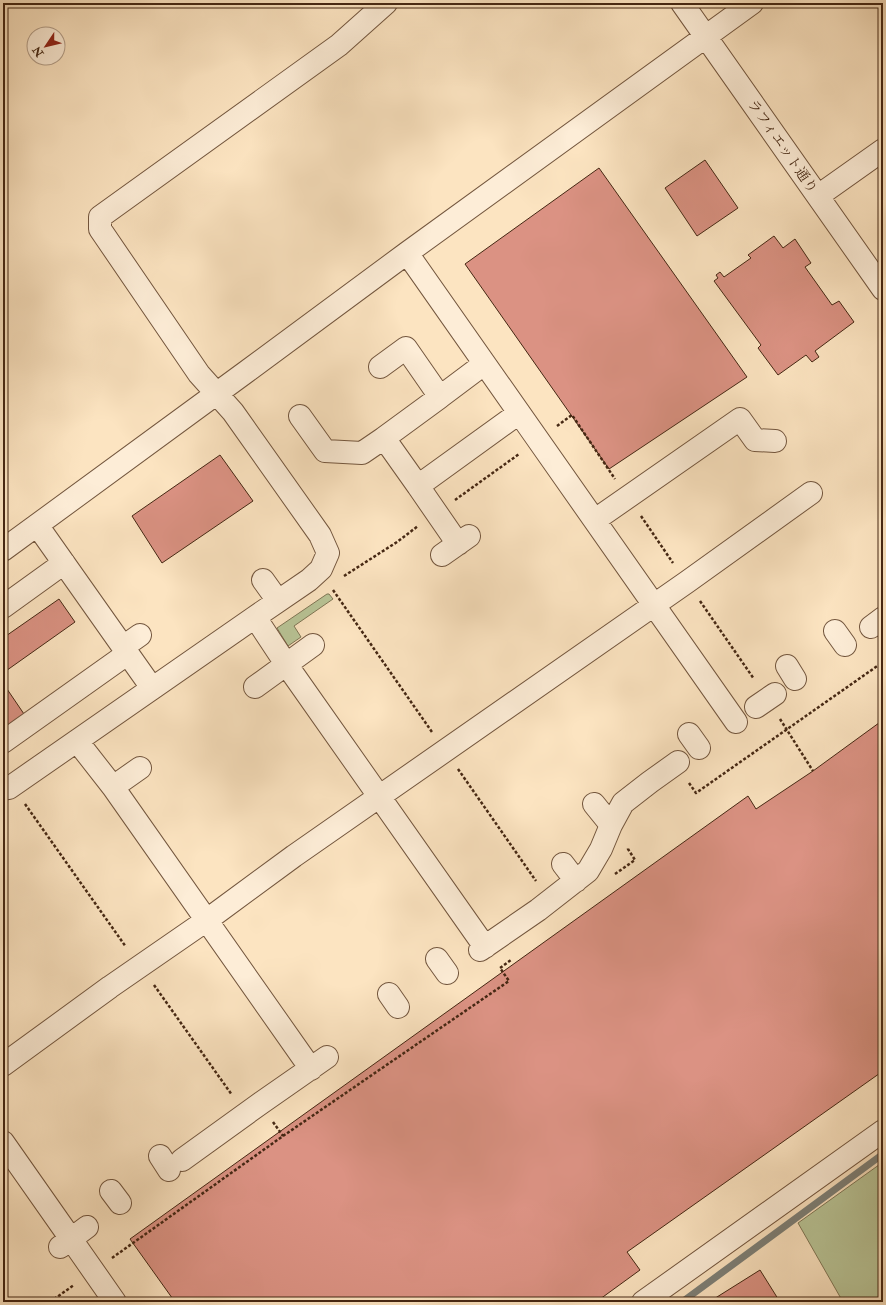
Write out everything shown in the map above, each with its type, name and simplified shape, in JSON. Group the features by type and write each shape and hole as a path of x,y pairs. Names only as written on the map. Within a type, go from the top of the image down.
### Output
{"street":[{"path":"3,789 9,788 309,580 321,569 328,553 320,535 233,412 199,374 100,229 100,217 339,45 386,3"},
{"name":"ラフィエット通り","path":"682,3 883,289"},
{"path":"3,550 407,253 752,3"},
{"path":"818,196 883,150"},
{"path":"407,253 519,413 553,475 595,520 736,722"},
{"path":"380,367 406,348 440,397"},
{"path":"300,416 325,451 362,453 484,364"},
{"path":"418,486 519,413"},
{"path":"595,520 740,419 755,440 775,441"},
{"path":"384,438 418,486 456,545"},
{"path":"3,1065 110,987 207,920 294,856 654,605 811,493"},
{"path":"37,525 76,571 125,650 152,688"},
{"path":"3,607 76,571"},
{"path":"263,580 278,601"},
{"path":"254,617 380,797 482,948 520,912 576,882 588,871 601,849 611,825 623,803 645,775 678,762"},
{"path":"3,742 125,650 140,635"},
{"path":"255,687 313,645"},
{"path":"756,707 775,694"},
{"path":"77,740 113,787 207,920 319,1063 268,1088 213,1128 170,1162"},
{"path":"113,787 140,768"},
{"path":"594,804 611,825"},
{"path":"563,864 576,882"},
{"path":"643,1302 883,1131"},
{"path":"3,1142 29,1194 73,1238 114,1302"}],"path":[{"path":"787,730 883,662"},
{"path":"50,1302 283,1136"}],"green space":[{"path":"329,594 333,599 294,626 301,637 288,646 277,628"},
{"path":"883,1162 883,1302 843,1302 798,1223"}],"building":[{"path":"705,160 738,208 697,236 665,188"},
{"path":"599,168 747,377 609,469 465,264"},
{"path":"774,236 783,248 795,239 811,263 805,267 832,305 839,301 854,322 815,351 819,357 812,362 806,355 778,375 758,348 761,345 714,281 718,278 716,275 720,272 724,277 751,258 748,255"},
{"path":"220,455 253,501 162,563 132,516"},
{"path":"59,599 75,622 3,673 3,638"},
{"path":"7,689 24,714 8,725 3,719 3,692"},
{"path":"883,720 883,1071 627,1252 640,1270 596,1302 175,1302 130,1239 748,796 756,809 813,771"},
{"path":"760,1270 780,1302 709,1302"}],"waterway":[{"path":"682,1302 883,1154"}]}
